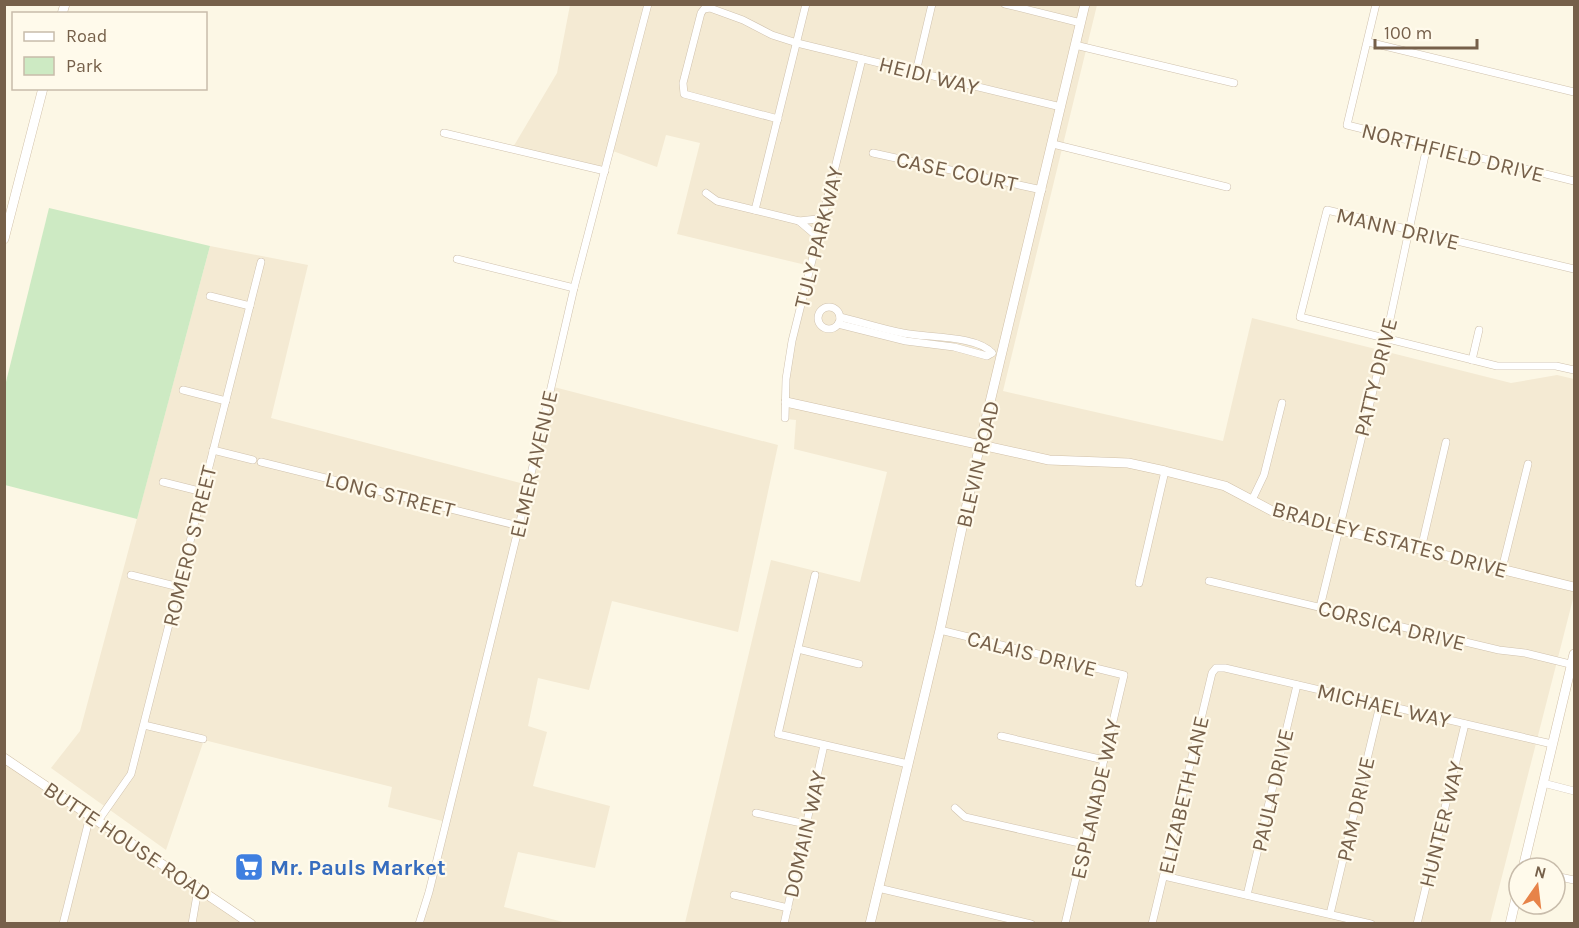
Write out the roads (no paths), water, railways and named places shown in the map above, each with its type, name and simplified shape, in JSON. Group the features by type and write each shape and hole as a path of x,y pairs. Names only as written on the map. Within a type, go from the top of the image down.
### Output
{"street":[{"name":"ELMER AVENUE","path":"419,924 429,892 519,526 574,288 648,4"},
{"path":"755,210 806,4"},
{"path":"916,72 932,4"},
{"path":"1005,4 1081,23"},
{"name":"BLEVIN ROAD","path":"870,924 940,630 997,354 1042,190 1085,4"},
{"name":"NORTHFIELD DRIVE","path":"1377,4 1347,126 1575,181"},
{"name":"HEIDI WAY","path":"778,119 684,94 683,83 704,9 710,8 743,20 796,43 1061,107"},
{"path":"1368,42 1575,92"},
{"path":"1075,45 1234,83"},
{"name":"TULY PARKWAY","path":"785,418 788,363 862,59"},
{"path":"4,239 42,90"},
{"path":"444,133 605,171"},
{"path":"1053,144 1227,187"},
{"name":"PATTY DRIVE","path":"1320,607 1386,338 1427,146"},
{"name":"CASE COURT","path":"873,153 1042,190"},
{"path":"706,193 717,201 799,221 822,220"},
{"name":"MANN DRIVE","path":"1386,338 1300,317 1327,210 1575,269"},
{"path":"799,221 813,233 819,235"},
{"path":"457,259 574,288"},
{"name":"ROMERO STREET","path":"94,819 131,774 261,262"},
{"path":"210,296 250,306"},
{"path":"839,321 896,335 987,347 997,354"},
{"path":"1472,360 1479,330"},
{"path":"1386,338 1497,366 1556,366 1575,370"},
{"path":"183,390 226,401"},
{"name":"BRADLEY ESTATES DRIVE","path":"786,402 1049,460 1128,463 1165,471 1225,486 1288,517 1575,587"},
{"path":"1252,500 1264,475 1282,403"},
{"path":"1420,549 1446,442"},
{"path":"213,450 253,460"},
{"name":"LONG STREET","path":"261,462 519,526"},
{"path":"1502,569 1528,464"},
{"path":"1139,583 1165,471"},
{"path":"163,482 203,492"},
{"path":"131,575 178,587"},
{"path":"815,575 778,734 908,764"},
{"name":"CORSICA DRIVE","path":"1209,581 1499,650 1526,653 1573,664"},
{"name":"CALAIS DRIVE","path":"940,630 1124,675"},
{"path":"798,649 859,664"},
{"path":"1526,856 1575,654"},
{"name":"MICHAEL WAY","path":"1216,668 1225,668 1552,744"},
{"name":"ELIZABETH LANE","path":"1152,924 1212,673 1216,668"},
{"name":"ESPLANADE WAY","path":"1065,924 1124,675"},
{"name":"PAULA DRIVE","path":"1247,895 1298,685"},
{"name":"PAM DRIVE","path":"1330,914 1380,705"},
{"name":"HUNTER WAY","path":"1417,924 1465,724"},
{"path":"144,725 203,740"},
{"path":"1001,735 1104,760"},
{"name":"DOMAIN WAY","path":"784,924 824,745"},
{"name":"BUTTE HOUSE ROAD","path":"4,758 251,924"},
{"path":"1543,783 1575,791"},
{"path":"956,808 965,817 1084,844"},
{"path":"756,813 806,825"},
{"path":"63,924 94,819"},
{"path":"1164,876 1371,924"},
{"path":"192,924 198,888"},
{"path":"878,888 1031,924"},
{"path":"734,895 788,908"}],"place":[{"name":"Mr. Pauls Market","path":"249,867"}]}
